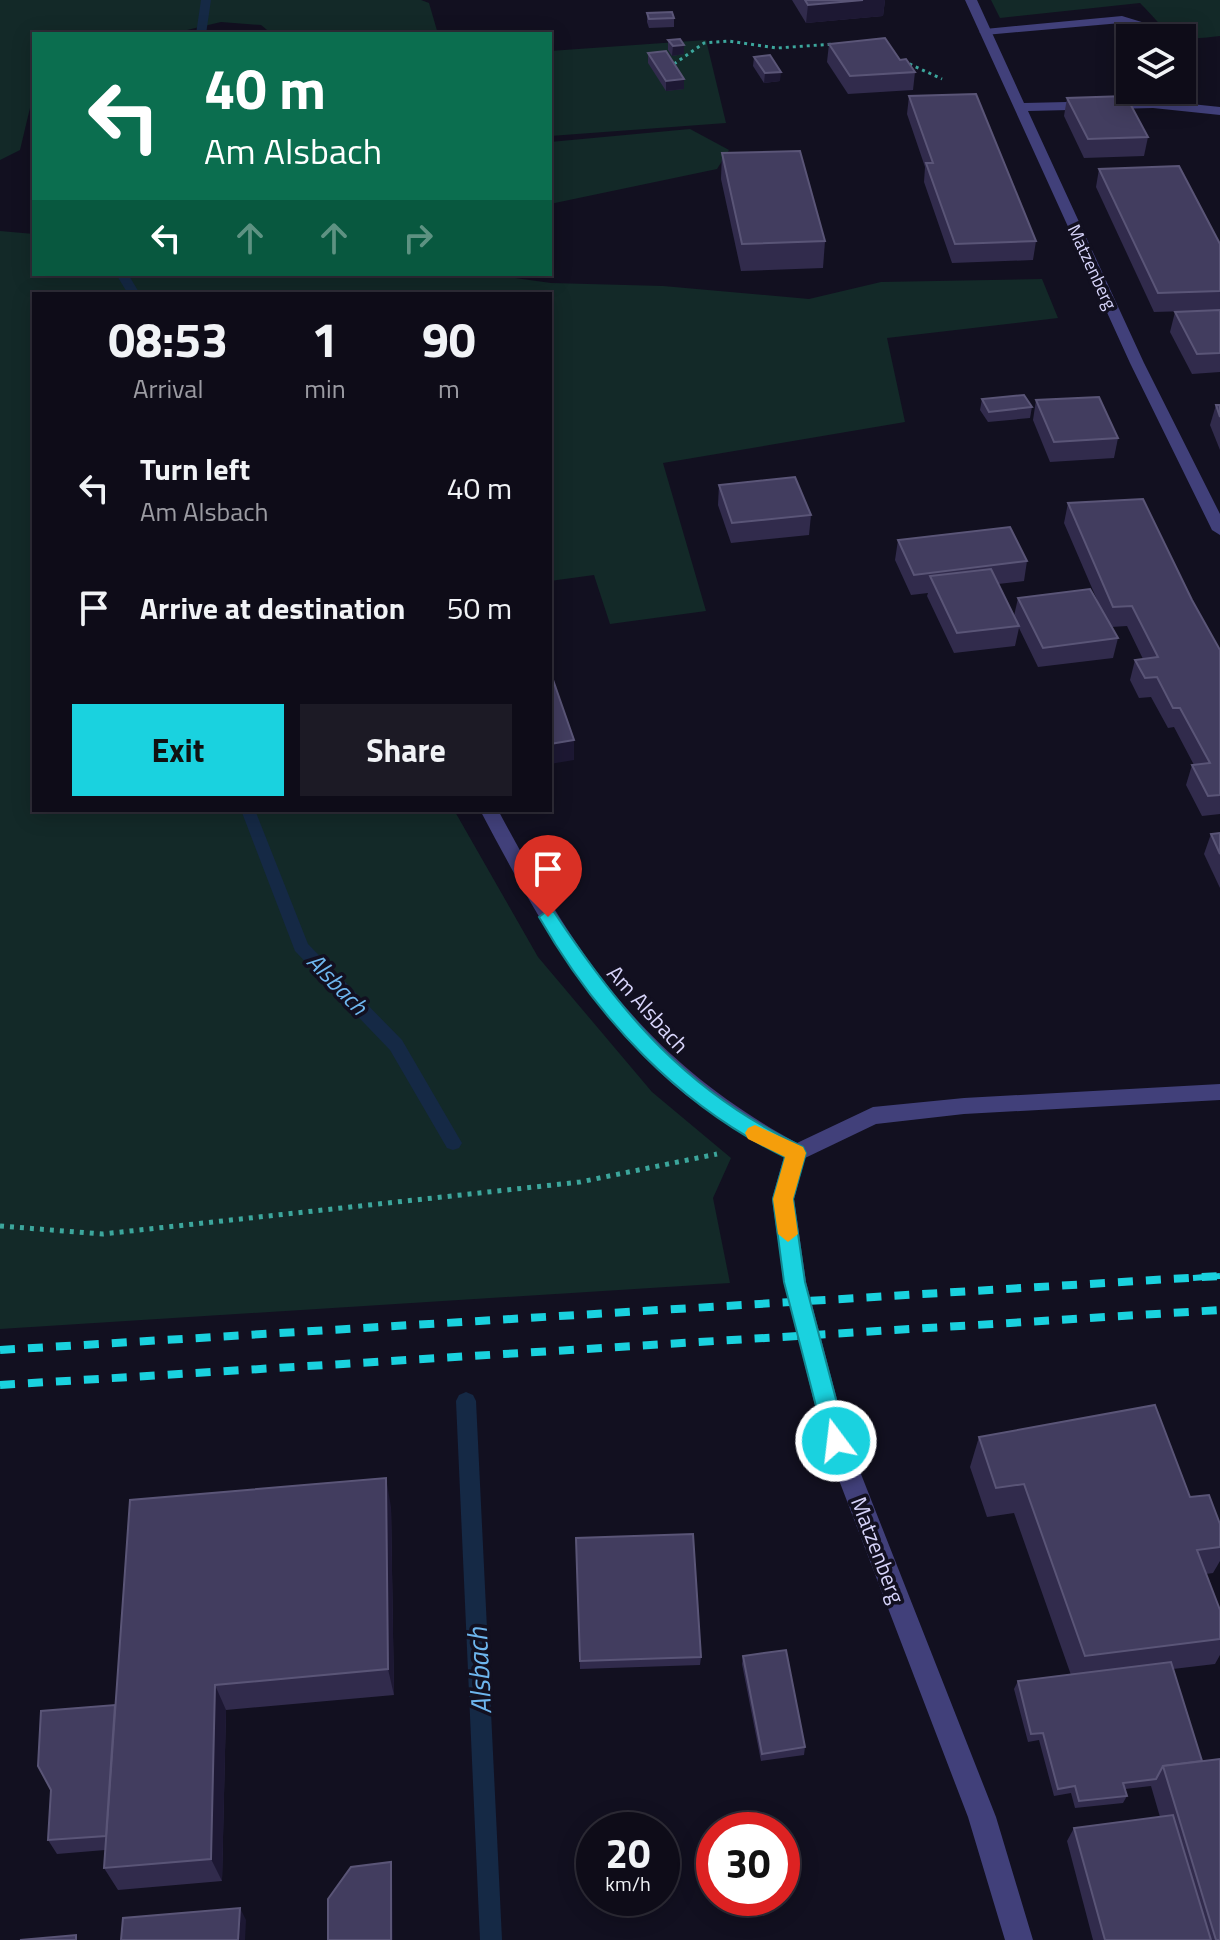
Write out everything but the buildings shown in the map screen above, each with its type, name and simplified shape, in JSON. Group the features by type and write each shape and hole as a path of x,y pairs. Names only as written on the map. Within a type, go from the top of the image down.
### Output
{"street":[{"name":"Matzenberg","path":"971,0 1137,363 1220,530"},
{"path":"985,32 1122,19 1138,24"},
{"path":"1020,107 1153,104 1220,111"},
{"name":"Am Alsbach","path":"490,812 531,892 597,991 679,1080 746,1129 796,1153"},
{"path":"796,1153 873,1116 964,1106 1220,1092"},
{"name":"Matzenberg","path":"796,1153 783,1199 795,1282 836,1441 982,1817 1019,1940"}],"path":[{"path":"674,64 704,43 728,41 777,48 837,44"},
{"path":"891,55 942,79"},
{"path":"0,1226 103,1234 580,1182 720,1153 746,1129"}],"green space":[{"path":"0,0 421,0 429,3 437,32 270,32 261,25 221,22 178,32 32,32 32,99 20,150 0,160"},
{"path":"991,0 1220,0 1220,36 1196,38 1196,24 1160,24 1140,3 1000,18"},
{"path":"706,40 726,123 552,136 552,51"},
{"path":"690,129 729,150 717,169 552,204 552,142"},
{"path":"0,231 32,234 32,276 500,276 551,283 663,286 809,299 881,282 1042,279 1058,318 887,338 905,422 663,463 706,611 610,624 594,575 552,581 552,292 32,292 32,812 455,812 538,957 652,1092 731,1158 713,1198 730,1283 0,1329"}],"waterway":[{"name":"Alsbach","path":"201,32 206,0"},
{"name":"Alsbach","path":"123,276 133,292"},
{"name":"Alsbach","path":"249,812 301,947 396,1045 453,1143"},
{"name":"Alsbach","path":"466,1401 491,1940"}],"railway":[{"path":"0,1350 1220,1276 1193,1278"},
{"path":"0,1385 1220,1310"}],"slow traffic":[{"path":"755,1133 796,1153 783,1199 788,1234"}],"route":[{"path":"548,917 597,991 679,1080 746,1129 796,1153 783,1199 795,1282 836,1441"}]}
